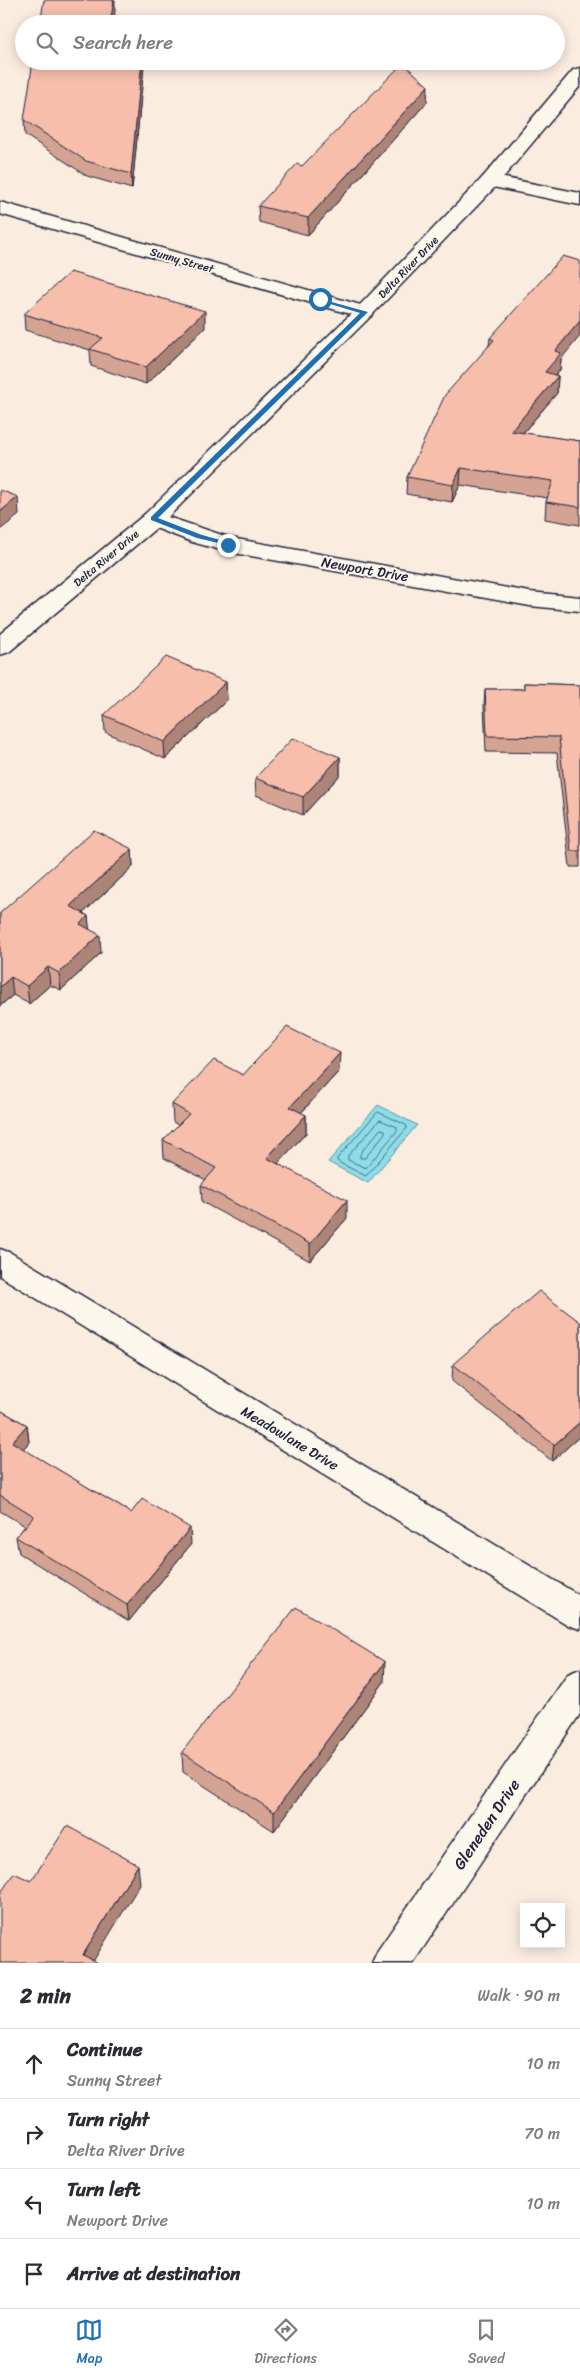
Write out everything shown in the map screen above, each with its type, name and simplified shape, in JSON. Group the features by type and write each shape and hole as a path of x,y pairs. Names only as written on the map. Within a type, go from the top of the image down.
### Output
{"street":[{"name":"Delta River Drive","path":"0,647 153,519 364,312 490,180 580,74"},
{"path":"490,180 580,200"},
{"name":"Sunny Street","path":"0,208 364,312"},
{"name":"Newport Drive","path":"153,519 200,537 228,545 530,599 580,604"},
{"name":"Meadowlane Drive","path":"0,1261 580,1614"},
{"name":"Gleneden Drive","path":"392,1963 580,1685"}],"water":[{"path":"378,1105 417,1125 368,1183 328,1162"}],"building":[{"path":"44,0 114,0 112,15 42,15"},
{"path":"32,70 141,70 131,174 86,161 24,120"},
{"path":"396,70 411,70 428,86 308,218 258,206 297,164 302,166"},
{"path":"563,256 580,261 580,321 555,351 561,353 545,372 558,376 511,431 580,441 580,507 546,502 553,481 461,468 453,485 407,477 445,395 494,340 490,338"},
{"path":"70,272 205,311 146,367 90,349 103,338 24,314"},
{"path":"0,490 18,497 0,512"},
{"path":"166,657 226,682 164,742 104,715"},
{"path":"524,683 580,685 580,851 571,851 559,737 487,736 485,689 524,689"},
{"path":"293,738 340,757 303,797 255,778"},
{"path":"94,830 132,849 70,906 88,916 80,924 100,935 59,973 48,967 27,986 11,977 0,987 0,913"},
{"path":"287,1027 340,1053 290,1107 306,1115 267,1158 347,1200 310,1244 201,1185 216,1168 163,1140 189,1114 172,1104 214,1060 243,1075"},
{"path":"539,1291 580,1322 580,1422 554,1445 453,1364"},
{"path":"0,1410 27,1425 12,1442 131,1513 142,1499 190,1528 127,1605 16,1537 34,1516 0,1495"},
{"path":"296,1607 385,1662 274,1812 182,1752"},
{"path":"67,1826 138,1865 83,1955 98,1963 0,1963 0,1894 14,1873 31,1881"}],"route":[{"path":"228,545 200,537 153,519 364,312 320,299"}]}
